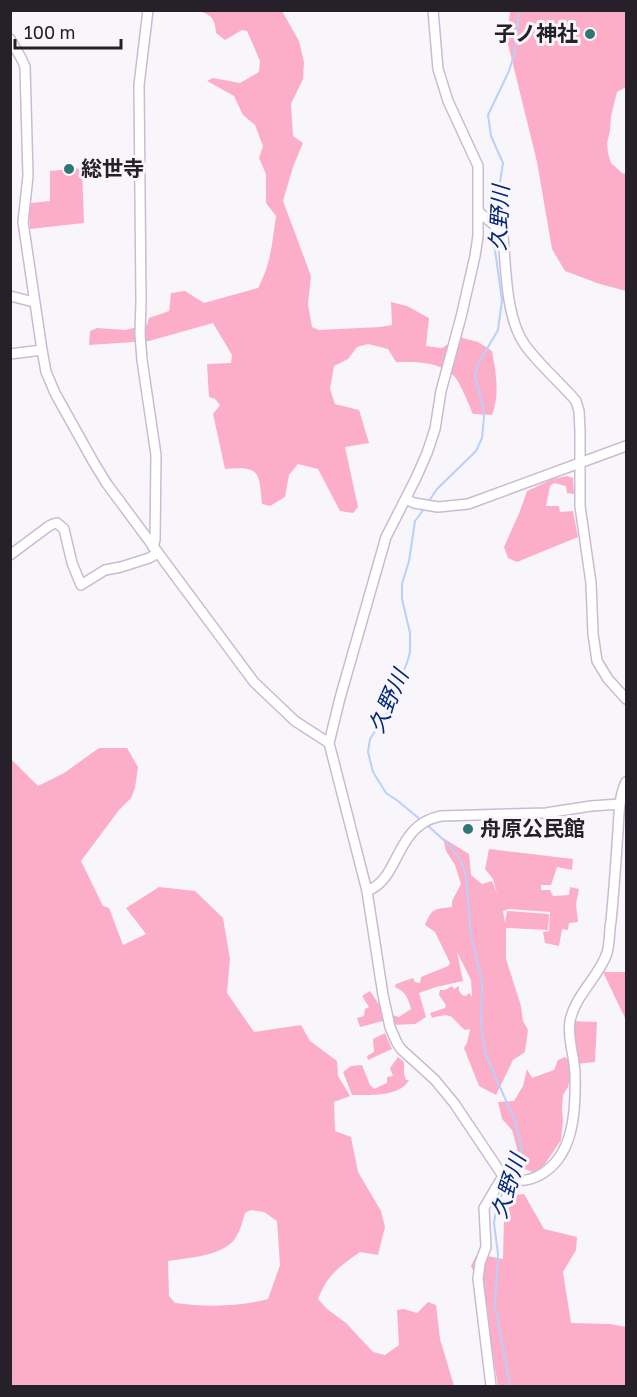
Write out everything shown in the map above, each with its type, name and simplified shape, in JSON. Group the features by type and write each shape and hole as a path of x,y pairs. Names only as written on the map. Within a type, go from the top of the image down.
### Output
{"street":[{"path":"10,555 57,523 64,529 72,563 81,585 105,570 148,558 155,550 156,455 140,334 139,85 148,10"},
{"path":"433,10 438,69 448,101 478,166 478,236 461,316 441,391 435,429 410,501 386,537 329,742 367,891 390,1027 401,1049 435,1080 454,1103 503,1176 517,1180 534,1178 547,1172 560,1157 569,1138 575,1104 576,1073 570,1032 571,1018 584,990 607,952 620,804 627,782"},
{"path":"10,39 22,57 25,67 28,176 23,222 46,372 55,393 107,484 254,682 295,721 329,742"},
{"path":"478,212 499,229 503,236 514,325 524,344 576,401 579,411 580,506 591,583 593,634 597,661 608,679 627,699"},
{"path":"10,296 34,302"},
{"path":"10,354 42,350"},
{"path":"410,501 438,507 468,504 627,446"},
{"path":"367,891 375,888 384,879 407,839 415,829 429,819 441,816 546,813 620,804"},
{"path":"491,1386 478,1280 480,1263 486,1247 484,1208 503,1176"}],"shaded area":[{"path":"200,11 282,11 299,41 304,62 303,79 291,104 293,136 303,143 283,201 311,276 308,304 312,327 319,330 392,325 391,302 407,306 429,318 426,346 442,348 459,337 478,342 492,351 497,391 492,415 473,414 459,383 448,371 427,363 396,362 388,349 368,344 357,347 348,359 334,366 330,389 335,404 359,410 369,443 345,447 358,507 353,513 340,511 318,469 298,464 289,475 285,497 270,506 262,504 256,473 246,469 225,469 213,414 220,405 215,399 209,397 207,364 231,363 232,355 213,323 149,341 89,345 90,331 97,328 125,330 147,325 149,318 169,311 171,293 185,291 204,303 258,288 266,270 276,216 266,203 266,174 259,158 263,146 255,125 243,115 234,96 207,81 213,78 240,83 259,72 260,61 247,31 242,30 225,40 216,33 212,19"},
{"path":"510,11 626,11 626,87 617,92 607,143 611,163 626,174 626,291 565,271 552,249 537,162 507,40"},
{"path":"82,168 84,223 30,229 31,203 50,201 50,171"},
{"path":"567,476 573,478 574,494 567,493 566,486 554,483 550,486 546,506 559,506 560,512 573,511 578,537 517,562 508,558 504,547 527,491 553,479"},
{"path":"99,748 127,748 138,767 131,798 119,810 81,861 103,906 109,908 123,945 146,934 126,908 159,887 195,891 223,918 230,959 227,993 254,1032 301,1025 310,1041 337,1061 338,1076 350,1096 334,1102 335,1131 351,1137 358,1172 381,1211 385,1227 378,1255 360,1252 353,1257 330,1277 318,1299 346,1323 373,1352 385,1355 399,1345 397,1310 404,1309 417,1313 428,1302 436,1305 440,1339 454,1386 11,1386 11,759 38,786 64,773","holes":["251,1210 264,1212 277,1221 280,1265 268,1299 222,1306 175,1303 169,1296 168,1261 221,1250 236,1237 245,1213"]},
{"path":"443,838 469,854 471,875 482,884 492,881 497,894 493,879 485,869 489,849 573,859 572,870 557,867 551,885 541,885 541,890 550,890 553,896 569,895 570,887 579,889 576,904 578,922 569,923 568,930 562,929 559,946 545,943 543,932 549,931 550,912 509,909 503,911 505,923 507,911 549,914 548,930 506,928 506,959 521,1006 523,1021 528,1030 525,1052 513,1060 496,1095 479,1086 464,1048 470,1029 465,1030 452,1017 445,1015 432,1018 430,1013 445,1008 446,1005 439,995 440,990 452,986 454,989 459,986 462,995 466,996 469,993 472,997 471,980 457,952 463,981 419,993 426,1017 415,1024 392,1025 392,1015 399,1017 411,1009 406,996 395,987 396,984 413,978 415,982 420,983 421,977 448,966 450,963 435,932 425,925 434,910 452,907 452,901 461,884 455,865 446,851"},
{"path":"603,972 626,972 626,1020"},
{"path":"370,991 380,1006 383,1021 360,1027 357,1018 364,1016 365,1009 369,1007 362,996"},
{"path":"572,1021 597,1022 595,1062 576,1064"},
{"path":"385,1033 392,1049 368,1060 367,1056 374,1052 373,1039"},
{"path":"398,1057 404,1062 404,1074 406,1080 409,1080 405,1086 384,1094 352,1095 343,1072 351,1066 362,1065 374,1089 387,1083 387,1077 393,1076 390,1068"},
{"path":"565,1057 571,1062 568,1087 563,1095 561,1140 545,1164 535,1173 518,1166 517,1148 512,1130 502,1119 498,1102 514,1101 523,1086 527,1069 532,1078 554,1070 558,1060"},
{"path":"524,1194 544,1229 577,1237 576,1250 563,1272 571,1323 610,1324 626,1327 626,1386 498,1386 484,1292 471,1266 476,1256 503,1259 504,1217 515,1195"}],"waterway":[{"name":"久野川","path":"495,220 503,163 491,136 488,115 509,71 515,51 519,10"},
{"name":"久野川","path":"429,501 437,489 476,451 482,438 483,407 475,376 478,364 498,330 502,300 494,243 495,229"},
{"name":"久野川","path":"422,821 386,793 373,772 368,752 370,739 386,715 408,660 410,633 402,599 402,584 409,561 415,521 424,509"},
{"name":"久野川","path":"426,824 448,844 461,861 466,875 471,936 482,987 481,1024 485,1053 515,1121 522,1150 520,1162 513,1176"},
{"name":"久野川","path":"510,1181 497,1203 494,1223 498,1254 495,1306 510,1386"}],"place":[{"name":"子ノ神社","path":"590,34"},
{"name":"総世寺","path":"69,169"},
{"name":"舟原公民館","path":"468,829"}]}
